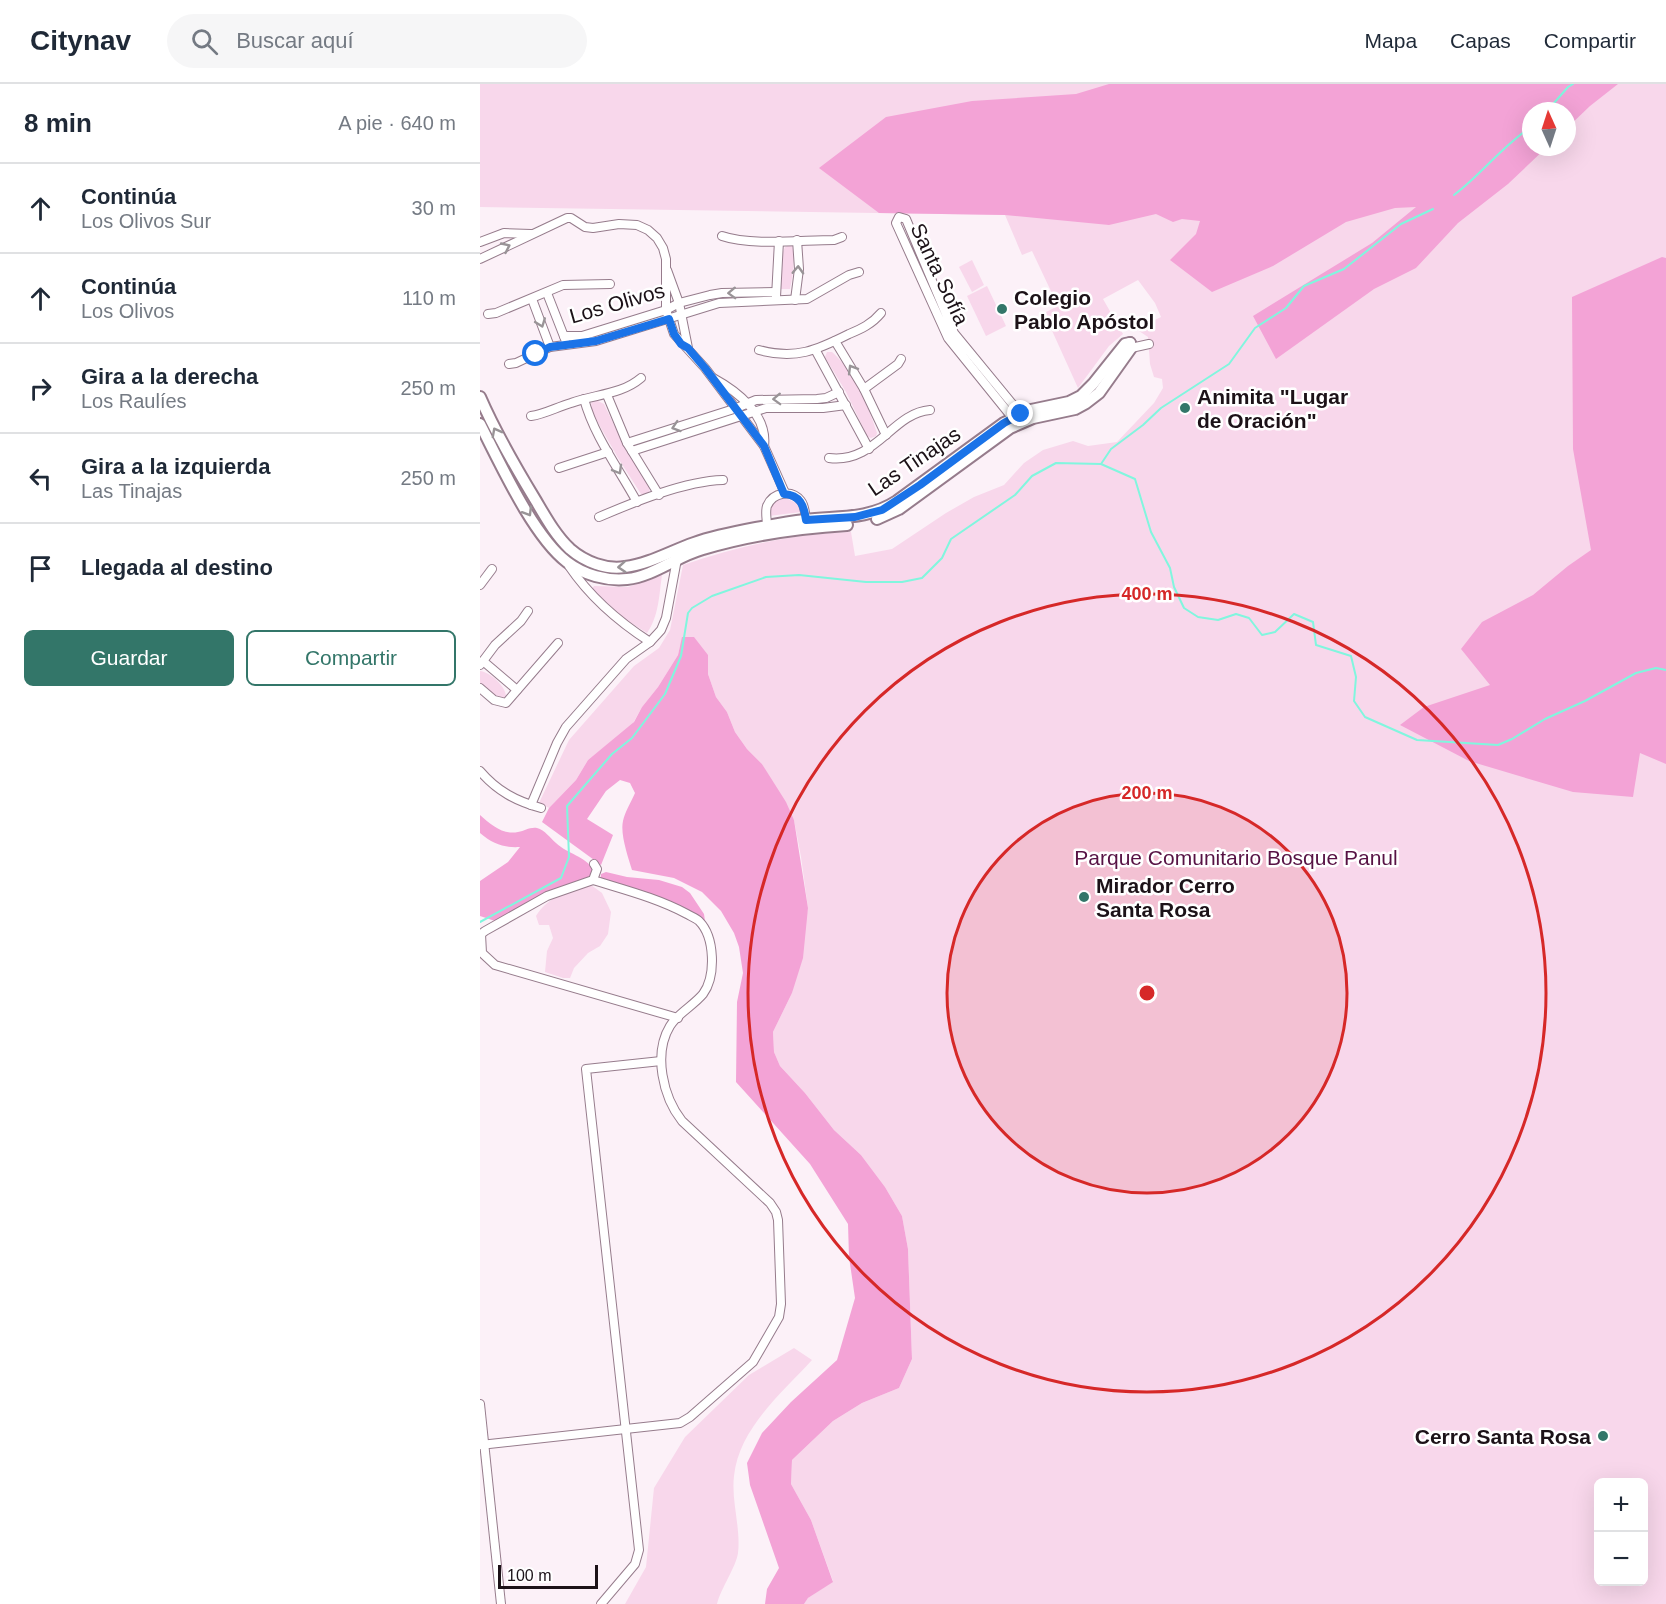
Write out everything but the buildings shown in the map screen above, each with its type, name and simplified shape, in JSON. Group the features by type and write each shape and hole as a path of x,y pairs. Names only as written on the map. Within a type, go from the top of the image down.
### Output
{"street":[{"name":"Santa Sofía","path":"899,217 906,219 954,333 1019,420 948,338 896,223 899,217"},
{"path":"480,259 567,218 585,227 593,228 625,223 643,227 653,234 665,254 666,310 674,334 710,375 764,446 784,494"},
{"path":"480,242 504,233 533,234"},
{"path":"722,236 731,239 779,241 834,240 842,237"},
{"path":"795,300 799,269 797,240"},
{"path":"776,301 779,241"},
{"path":"666,265 682,314 688,348"},
{"name":"Los Olivos","path":"550,347 596,341 719,303 807,299 849,275 859,272"},
{"path":"488,314 496,313 570,284 610,284"},
{"name":"Los Olivos","path":"564,336 582,336 666,310 679,303 722,293 776,292"},
{"path":"547,293 566,346"},
{"path":"509,364 550,347 532,299"},
{"path":"759,350 786,354 816,351 867,326 880,313"},
{"path":"835,341 864,389 886,435"},
{"name":"Las Tinajas","path":"677,554 759,536 805,528 856,524 882,517 899,509 1030,410 1069,402 1081,396 1094,384 1125,344 1130,343 1131,348"},
{"path":"1131,348 1149,344"},
{"path":"816,351 869,449"},
{"path":"864,389 898,364 901,359"},
{"path":"710,375 730,387 755,413 765,436 764,446"},
{"path":"531,416 591,396 607,395 641,378"},
{"path":"627,442 756,400 826,398 839,392"},
{"path":"607,395 627,442 659,495"},
{"path":"480,397 515,466 544,514 564,543 575,553 596,564 619,568 677,554"},
{"path":"584,399 587,411 608,452 637,502"},
{"path":"632,451 742,418 766,408 823,408 846,405"},
{"path":"829,458 849,459 869,449 912,417 930,410"},
{"name":"Las Tinajas","path":"677,554 717,537 767,526 806,520 855,517 882,510 1019,420"},
{"path":"480,424 512,486 539,529 565,560 578,580 622,624 650,642"},
{"path":"559,468 608,452"},
{"path":"599,517 659,495 709,481 723,480"},
{"path":"767,526 767,506 775,497 784,494 791,494 800,500 804,507 806,520"},
{"path":"565,560 580,570 596,576 611,579 634,578 645,575 677,554"},
{"path":"531,805 557,742 566,727 626,659 658,635 664,622 677,554"},
{"path":"480,585 492,569"},
{"path":"594,596 591,585 596,576"},
{"path":"518,690 481,663 528,611"},
{"path":"480,688 500,703 506,703 558,643"},
{"path":"480,771 504,793 541,808"},
{"path":"593,880 597,869 594,864"},
{"path":"482,1444 673,1424 690,1417 753,1362 777,1320 781,1308 776,1212 770,1203 678,1116 670,1101 664,1078 661,1061 667,1032 704,992 710,977 711,948 699,921 667,903 593,880 547,896 481,934 482,952 495,965 678,1018"},
{"path":"601,1604 635,1564 639,1554 586,1069 661,1061"},
{"path":"480,1404 482,1444 501,1604"}],"green space":[{"name":"Parque Comunitario Bosque Panul","path":"480,84 1666,84 1666,1604 804,1604 808,1598 833,1581 811,1520 791,1484 792,1460 833,1421 862,1403 899,1388 912,1359 908,1249 902,1216 885,1187 861,1155 834,1130 780,1066 774,1052 773,1032 792,993 808,908 794,820 762,764 735,732 727,712 716,697 708,674 708,655 680,646 678,655 632,725 588,760 576,780 549,808 539,803 569,740 634,666 659,648 670,630 683,565 766,542 829,533 851,532 855,556 892,549 974,497 1004,485 1024,463 1043,450 1073,441 1088,446 1117,442 1154,403 1163,388 1162,379 1154,377 1150,364 1148,337 1136,329 1161,317 1155,303 1138,280 1103,299 1123,334 1109,346 1078,388 1044,313 1058,306 1032,251 1022,255 1005,215 480,207"},
{"path":"792,245 793,273 790,289 781,289 783,252 785,247"},
{"path":"972,260 984,285 972,292 959,267"},
{"path":"987,286 1006,326 986,336 967,296"},
{"path":"827,352 832,352 839,359 853,378 869,412 876,436 871,438 867,436 846,392 825,357"},
{"path":"596,400 604,404 625,448 650,488 649,493 641,494 618,458 592,412 591,403"},
{"path":"480,407 536,508 592,565 662,562 644,570 617,575 596,572 577,563 560,549 533,512 490,441 483,424"},
{"path":"784,497 796,503 801,512 769,516 773,504"},
{"path":"662,575 656,612 647,633 625,619 592,589 594,586 628,587"},
{"path":"480,671 497,681 504,689 506,698 500,699 480,684"},
{"path":"591,885 602,893 611,912 608,934 600,946 588,953 574,968 570,978 545,972 547,951 553,938 549,925 539,925 536,916 553,899"},
{"path":"794,1348 812,1360 764,1412 744,1442 738,1459 733,1485 738,1553 717,1604 625,1604 646,1567 654,1488 685,1437 749,1375"}],"shaded area":[{"path":"1109,84 1618,84 1576,119 1576,102 1522,102 1522,156 1538,156 1508,184 1458,223 1416,268 1374,289 1276,359 1253,316 1372,243 1416,207 1395,208 1346,222 1273,266 1212,292 1170,260 1196,234 1200,221 1182,219 1173,222 1156,214 1109,225 1005,215 879,213 819,168 886,117 972,101 1076,94"},
{"path":"1662,257 1666,258 1666,764 1640,753 1633,797 1573,792 1469,761 1400,725 1424,707 1490,685 1461,649 1482,622 1533,595 1591,550 1573,449 1572,297"},
{"path":"682,637 694,637 708,655 708,674 716,697 727,712 735,732 762,764 786,802 794,820 808,908 803,958 792,993 773,1032 774,1052 780,1066 834,1130 861,1155 885,1187 902,1216 908,1249 912,1359 899,1388 862,1403 833,1421 792,1460 791,1484 811,1520 833,1582 808,1598 804,1604 765,1604 767,1589 779,1568 750,1485 747,1463 762,1433 791,1402 837,1360 855,1298 849,1257 848,1224 810,1164 736,1082 737,1002 743,973 739,947 721,911 702,892 674,878 632,870 622,826 635,793 630,783 620,780 606,791 587,819 613,835 601,865 542,822 549,808 576,780 588,760 634,722 678,655"},
{"path":"480,815 502,831 513,833 534,828 542,830 561,847 590,865 594,870 591,878 495,921 480,916 480,881 508,862 520,847 499,845 480,833"},
{"path":"606,872 627,877 659,880 682,887 690,893 704,914 703,925 662,899 612,890 600,884 601,874"}],"waterway":[{"path":"1555,102 1573,84"},
{"path":"1454,195 1522,134"},
{"path":"1101,464 1111,449 1161,408 1229,364 1255,328 1286,308 1304,286 1344,269 1401,224 1433,209"},
{"path":"480,922 561,878 569,857 567,806 612,754 632,738 665,694 681,656 688,613 692,608 712,596 766,577 799,575 866,582 902,582 922,578 942,558 951,539 1015,495 1032,476 1056,463 1101,464 1135,479 1151,532 1170,568 1174,587 1184,608 1198,617 1218,620 1236,614 1249,618 1262,635 1275,632 1294,614 1313,622 1316,645 1351,656 1356,677 1354,701 1365,717 1417,740 1498,745 1636,673 1656,668 1666,670"}],"place":[{"name":"Colegio Pablo Apóstol","path":"1002,309"},
{"name":"Animita \"Lugar de Oración\"","path":"1185,408"},
{"name":"Mirador Cerro Santa Rosa","path":"1084,897"},
{"name":"Cerro Santa Rosa","path":"1603,1436"}],"route":[{"path":"536,354 550,347 596,341 669,319 674,334 681,344 688,348 705,368 764,446 784,494 791,494 800,500 804,507 806,520 855,517 882,510 1004,423 1021,414"}]}
